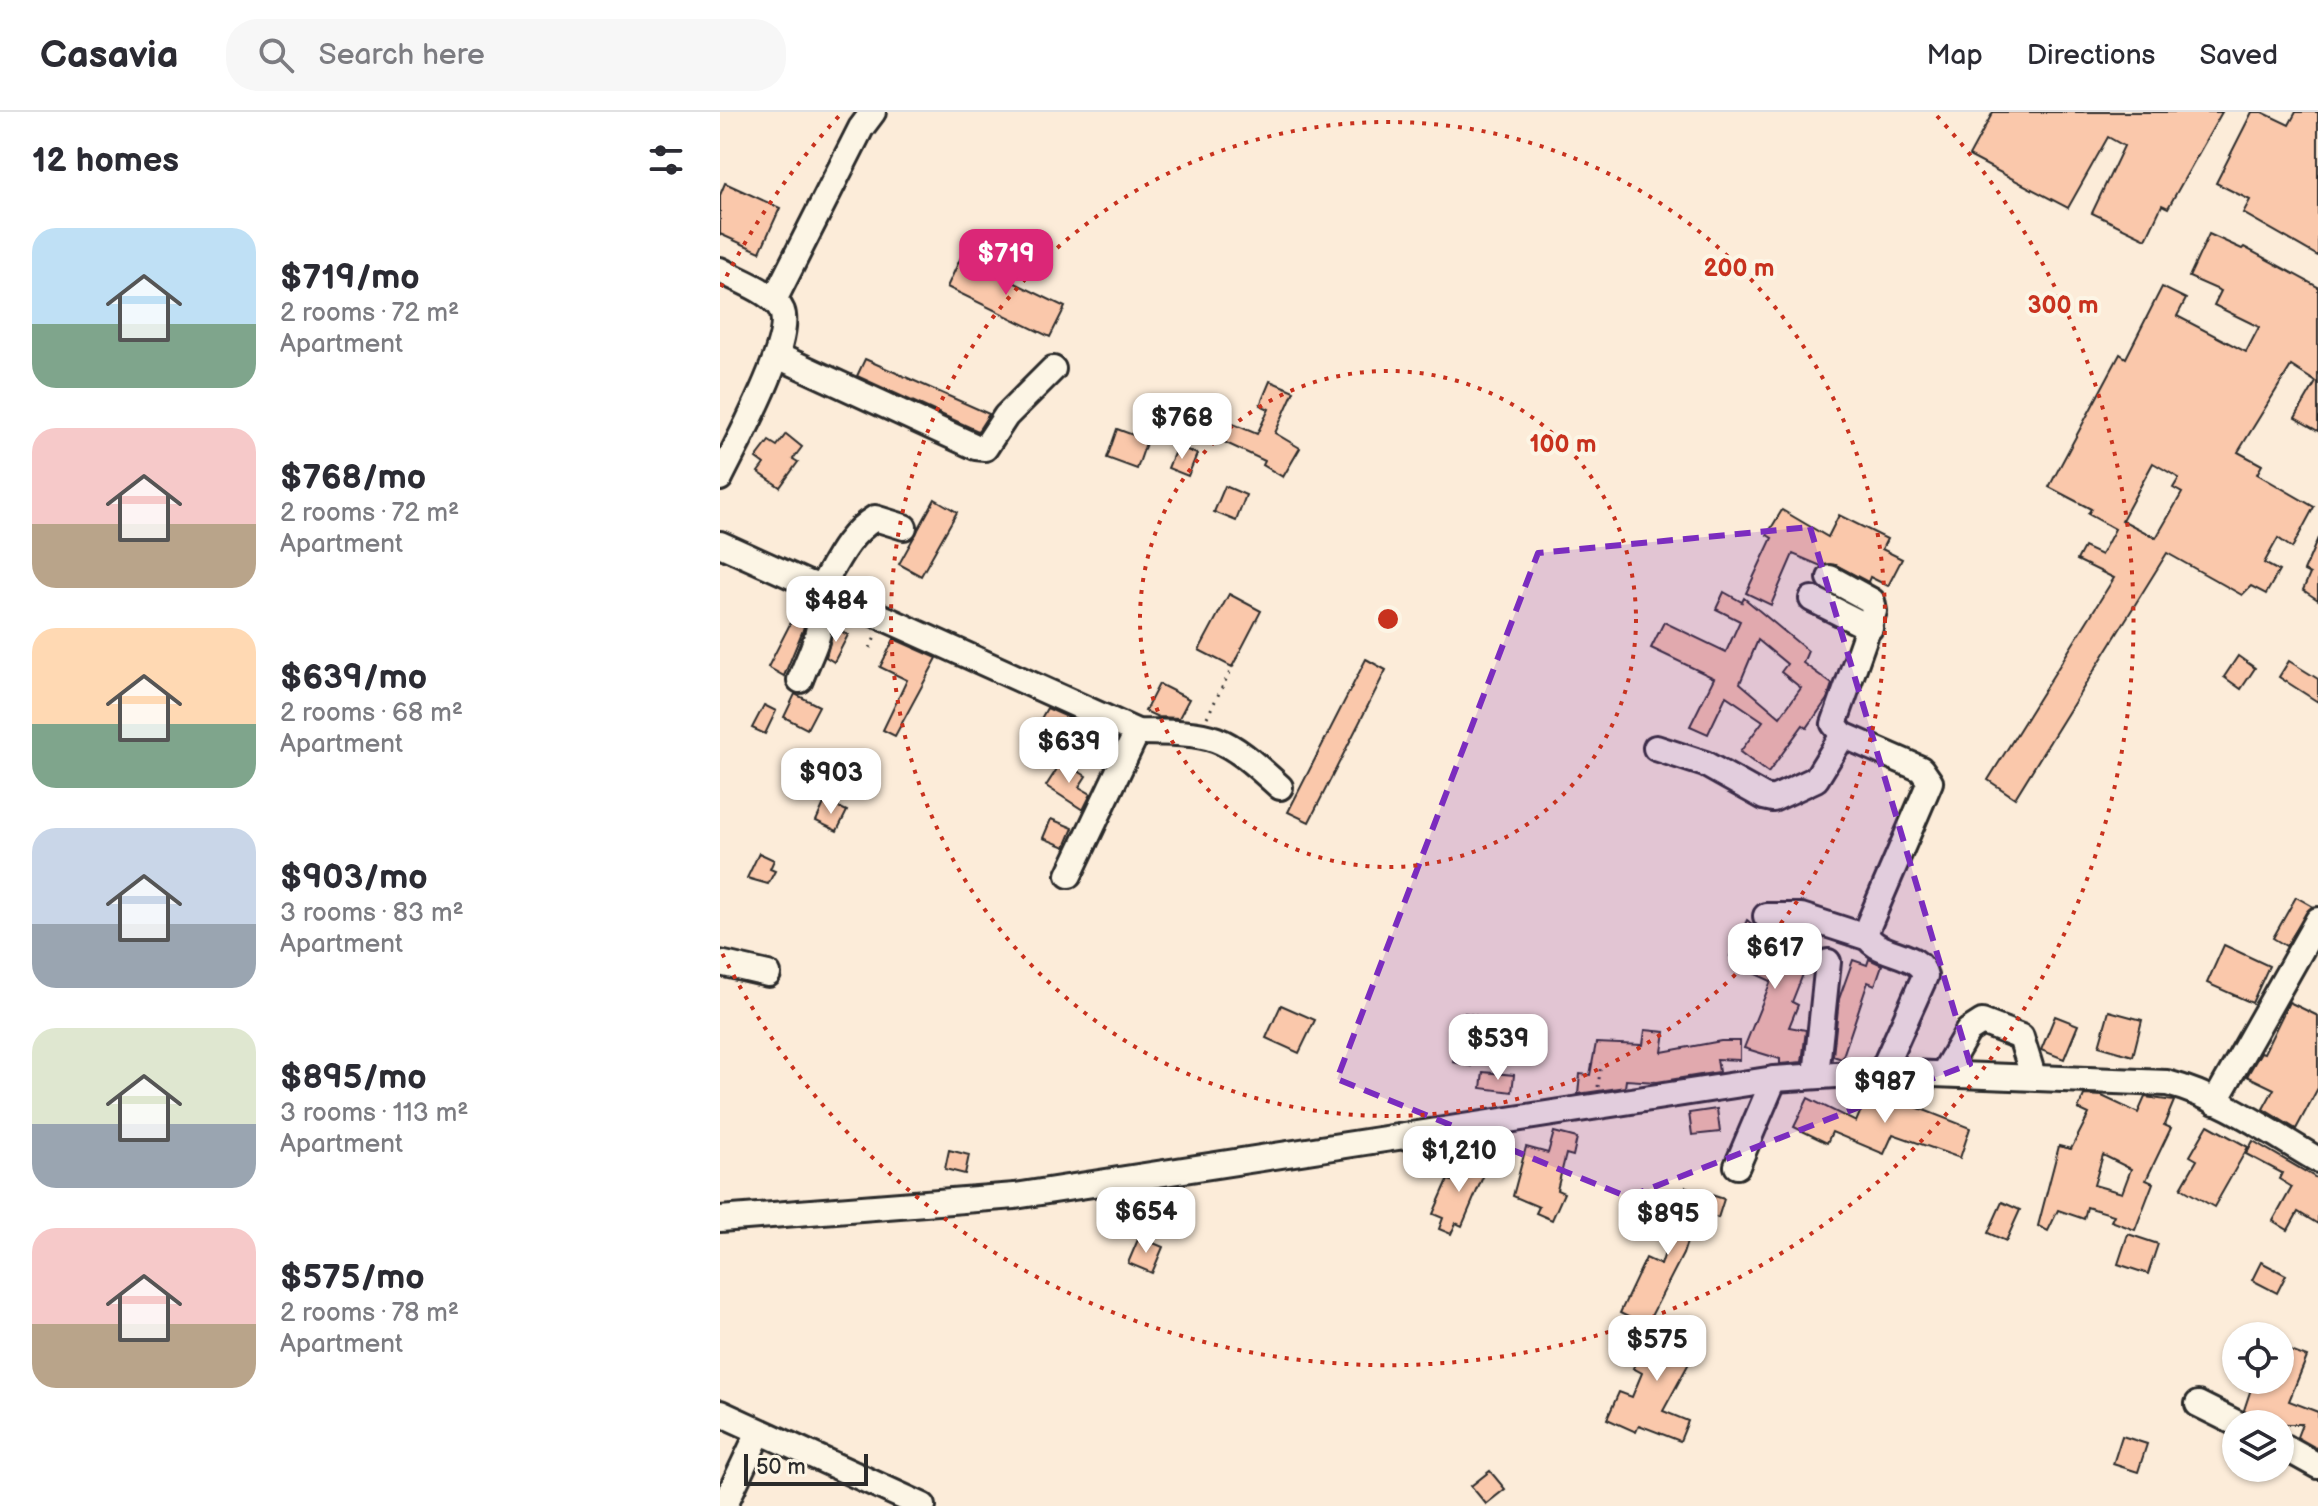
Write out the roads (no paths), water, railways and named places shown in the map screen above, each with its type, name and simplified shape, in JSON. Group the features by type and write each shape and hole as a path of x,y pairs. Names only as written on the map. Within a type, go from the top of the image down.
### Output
{"street":[{"path":"774,300 861,128 873,112"},
{"path":"720,270 774,300 784,321 778,356 720,478"},
{"path":"778,356 976,447 985,448 1006,416 1053,369"},
{"path":"800,680 820,628 822,615 816,586 853,533 863,525 875,518 904,527"},
{"path":"720,544 1137,732 1199,733 1235,746 1280,787"},
{"path":"1830,578 1872,601 1874,611 1836,710 1834,724 1843,735 1921,769 1930,782 1866,937"},
{"path":"1812,599 1870,628"},
{"path":"1069,875 1137,732"},
{"path":"1656,748 1705,764 1773,799 1816,779 1843,735"},
{"path":"1766,916 1801,916 1866,937 1920,966 1925,976 1882,1072"},
{"path":"2215,1102 2318,920"},
{"path":"1816,1076 1828,962"},
{"path":"720,963 768,974"},
{"path":"1943,1074 1968,1031 1982,1022 2021,1037 2033,1076"},
{"path":"720,1219 1015,1196 1774,1079 1882,1072 2167,1083 2192,1090 2318,1160"},
{"path":"1737,1166 1774,1079"},
{"path":"2198,1404 2222,1416"},
{"path":"720,1413 923,1506"},
{"path":"726,1490 759,1432"},
{"path":"2294,1453 2318,1466"}]}
